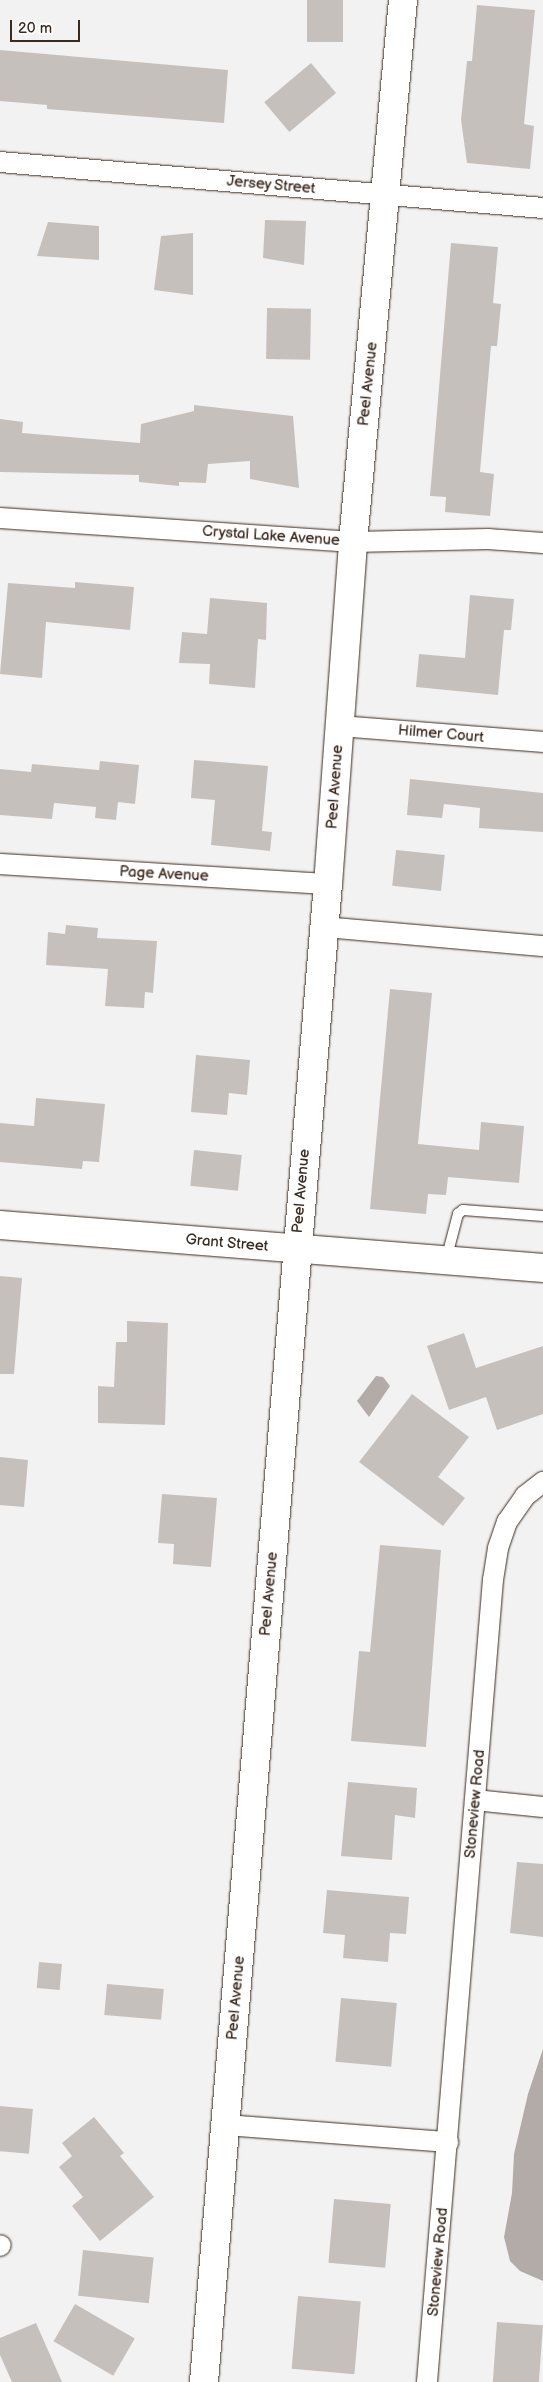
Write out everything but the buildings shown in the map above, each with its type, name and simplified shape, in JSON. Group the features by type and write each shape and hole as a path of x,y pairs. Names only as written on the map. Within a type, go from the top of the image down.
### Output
{"street":[{"name":"Peel Avenue","path":"204,2382 296,1249 328,884 353,542 403,0"},
{"name":"Jersey Street","path":"0,162 543,208"},
{"name":"Crystal Lake Avenue","path":"0,518 353,542 488,539 543,544"},
{"name":"Hilmer Court","path":"340,726 543,742"},
{"name":"Page Avenue","path":"0,864 328,884"},
{"path":"324,927 543,946"},
{"name":"Grant Street","path":"0,1225 543,1268"},
{"name":"Stoneview Road","path":"427,2382 475,1800 498,1548 508,1522 525,1496 543,1482"},
{"path":"475,1800 543,1807"},
{"path":"226,2125 448,2142"}],"lane":[{"path":"446,1261 458,1214 463,1210 543,1216"}],"shaded area":[{"path":"376,1376 383,1377 390,1386 369,1417 357,1401"},
{"path":"543,2049 543,2281 520,2271 510,2261 504,2237 512,2193 514,2154 528,2094"}]}
